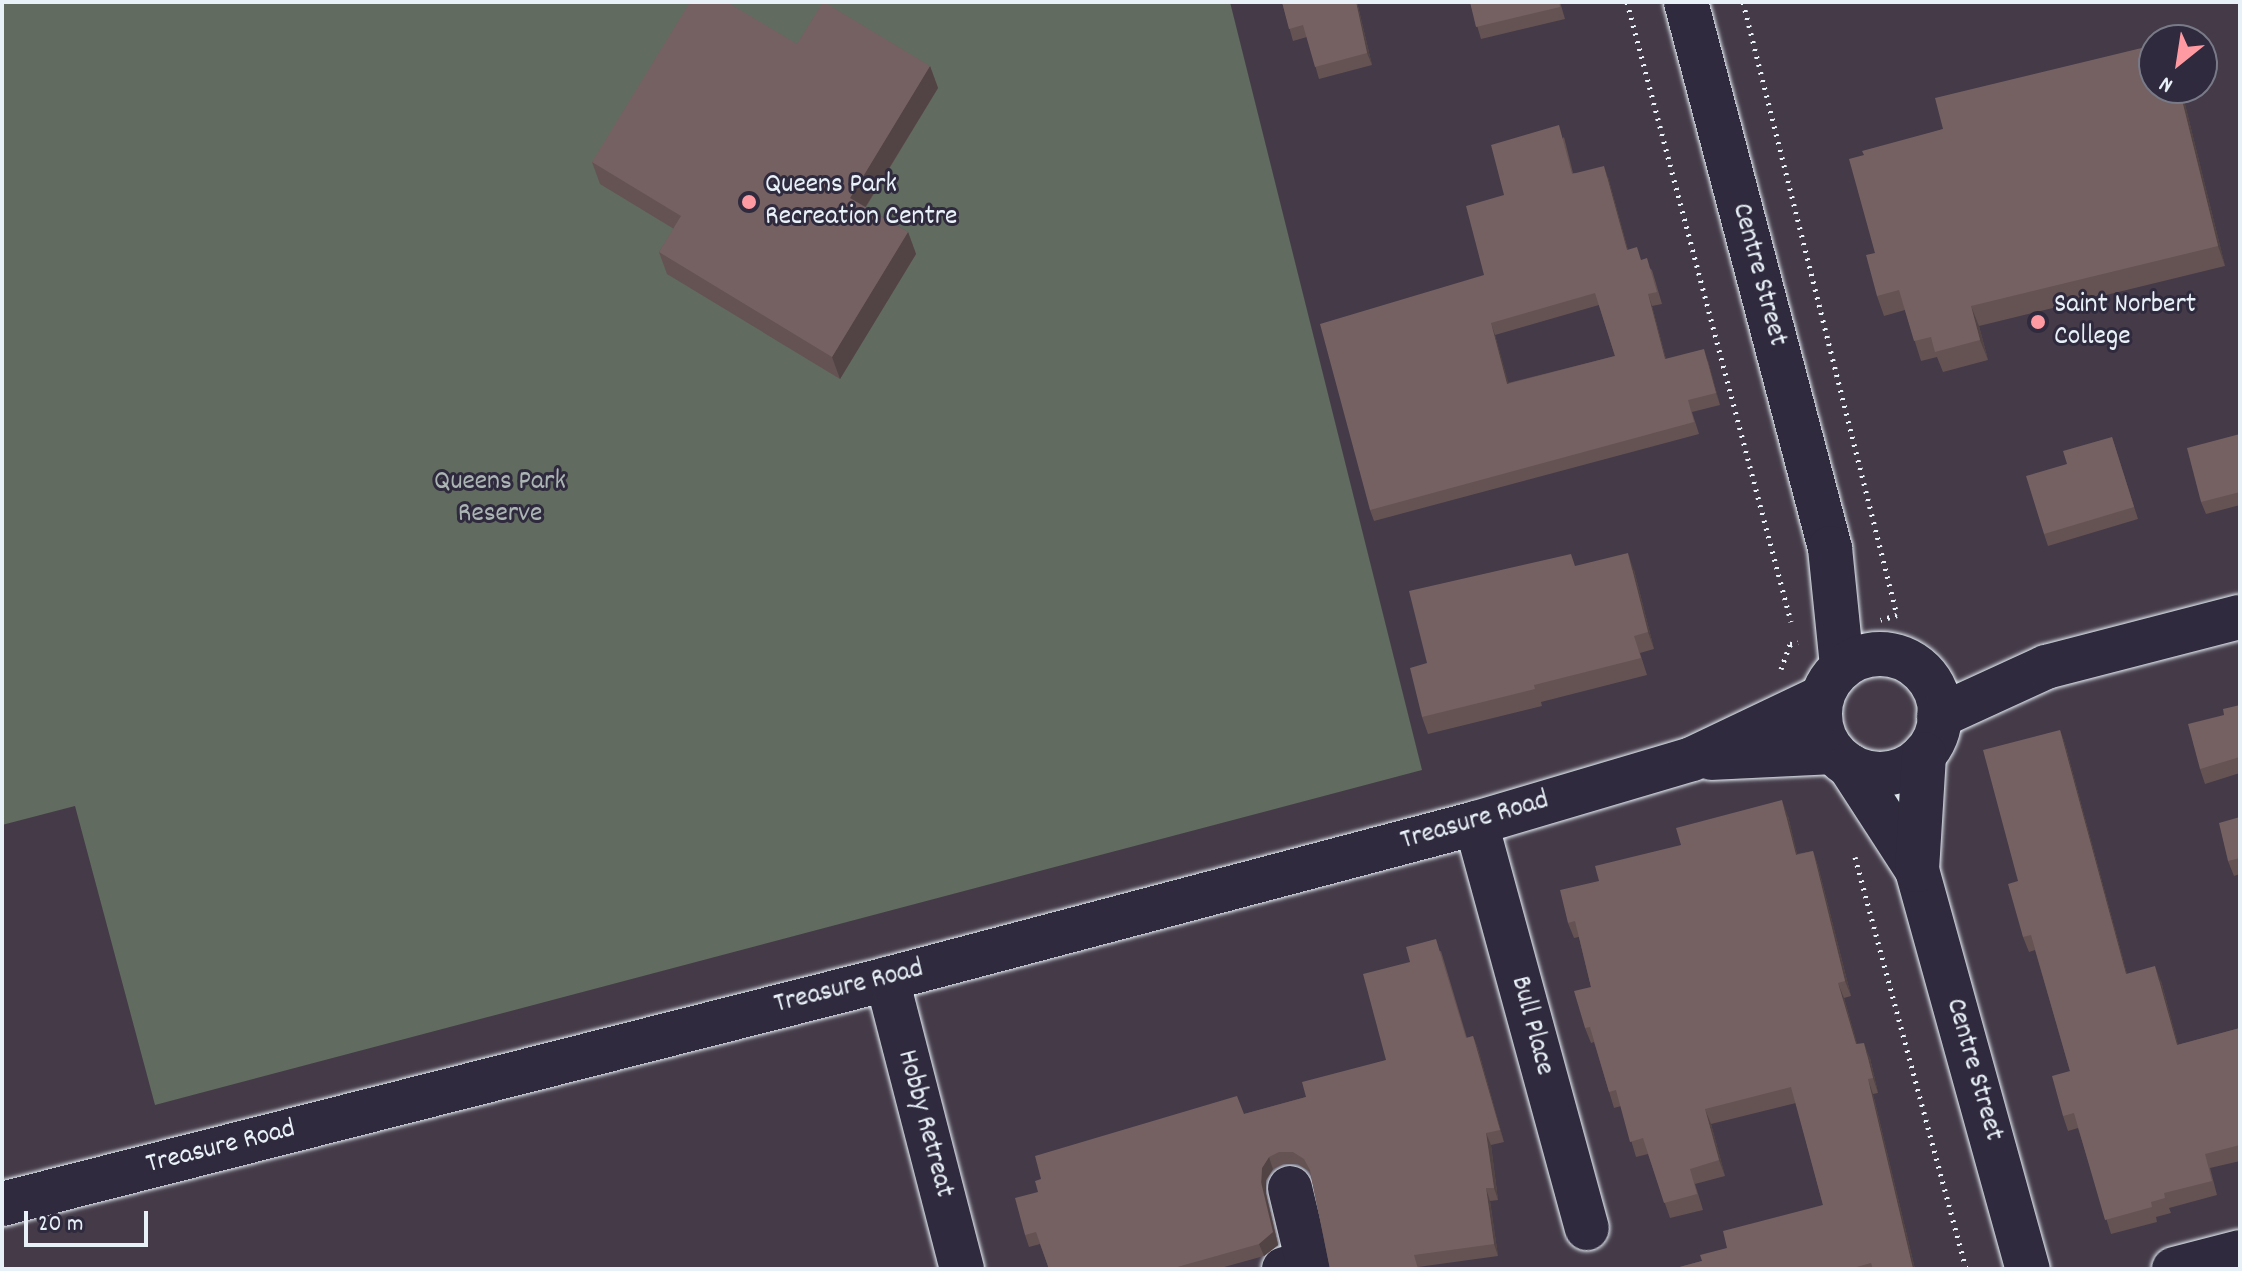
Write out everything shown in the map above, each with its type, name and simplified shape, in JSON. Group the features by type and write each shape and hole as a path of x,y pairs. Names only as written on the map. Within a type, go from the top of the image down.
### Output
{"street":[{"name":"Centre Street","path":"1686,2 1830,548 1833,683"},
{"path":"1925,675 2046,667 2240,617"},
{"path":"1932,735 1938,701 1925,675 1898,657 1833,683 1819,716 1824,735 1841,759 1868,773 1889,773 1909,766 1932,735 2046,667"},
{"name":"Treasure Road","path":"2,1204 887,979 1476,823 1692,759 1833,683"},
{"name":"Centre Street","path":"1917,870 1932,735"},
{"name":"Treasure Road","path":"1692,759 1841,759"},
{"name":"Centre Street","path":"1841,759 1917,870 2028,1269"},
{"name":"Bull Place","path":"1476,823 1587,1228"},
{"name":"Hobby Retreat","path":"887,979 962,1269"},
{"path":"1290,1188 1301,1267"},
{"path":"2174,1269 2240,1252"}],"path":[{"path":"1627,2 1797,643 1790,644 1775,685 1833,683"},
{"path":"1853,853 1966,1269"}],"green space":[{"name":"Queens Park Reserve","path":"2,2 1230,2 1422,770 155,1105 75,806 2,825"}],"building":[{"name":"Queens Park Recreation Centre","path":"690,2 727,2 797,44 824,2 930,66 850,198 908,232 832,357 659,252 681,216 592,162"},
{"path":"1282,2 1356,2 1367,53 1315,67 1303,25 1289,29"},
{"path":"1470,2 1559,2 1560,7 1476,27"},
{"path":"2138,49 2138,104 2183,104 2218,246 1971,306 1980,340 1935,352 1931,337 1914,341 1899,290 1877,296 1866,255 1875,253 1849,159 1864,155 1862,151 1943,129 1935,98"},
{"path":"1559,125 1572,174 1604,166 1627,250 1637,247 1641,260 1647,258 1657,292 1648,294 1665,359 1704,349 1716,393 1688,400 1694,422 1370,510 1320,324 1484,275 1466,206 1504,195 1491,145","holes":["1595,293 1615,356 1507,384 1491,323"]},
{"path":"2240,434 2240,492 2201,502 2187,448"},
{"path":"2112,437 2134,507 2044,534 2026,476 2067,464 2063,451"},
{"path":"1628,553 1648,632 1634,636 1641,658 1422,717 1410,668 1427,663 1409,591 1571,554 1575,566"},
{"path":"2240,705 2240,757 2200,769 2188,724 2224,715 2223,709"},
{"path":"2060,730 2126,974 2155,966 2177,1045 2240,1028 2240,1145 2205,1154 2212,1181 2164,1193 2165,1198 2151,1202 2152,1207 2105,1220 2074,1113 2063,1116 2052,1076 2070,1071 2031,935 2023,937 2008,884 2018,881 1983,750"},
{"path":"1782,800 1796,855 1813,851 1845,981 1838,983 1856,1044 1864,1043 1873,1078 1868,1079 1913,1269 1873,1269 1871,1263 1849,1269 1672,1269 1702,1261 1700,1255 1727,1248 1723,1231 1823,1205 1791,1087 1705,1109 1719,1160 1690,1169 1697,1194 1664,1203 1643,1138 1630,1142 1616,1090 1609,1092 1590,1027 1585,1028 1574,991 1591,987 1575,921 1568,923 1560,890 1599,881 1595,866 1681,845 1676,828"},
{"path":"2240,817 2240,858 2228,861 2219,823"},
{"path":"1436,939 1466,1038 1473,1036 1500,1130 1486,1133 1494,1188 1486,1188 1494,1244 1414,1255 1418,1269 1330,1269 1310,1170 1304,1159 1293,1152 1279,1152 1269,1157 1262,1168 1261,1182 1273,1232 1259,1244 1170,1269 1049,1269 1036,1232 1025,1235 1015,1198 1038,1192 1035,1181 1041,1179 1035,1156 1237,1096 1244,1114 1306,1097 1302,1082 1386,1060 1363,974 1410,962 1406,947"}],"place":[{"name":"Queens Park Recreation Centre","path":"749,202"},
{"name":"Saint Norbert College","path":"2038,322"}]}
